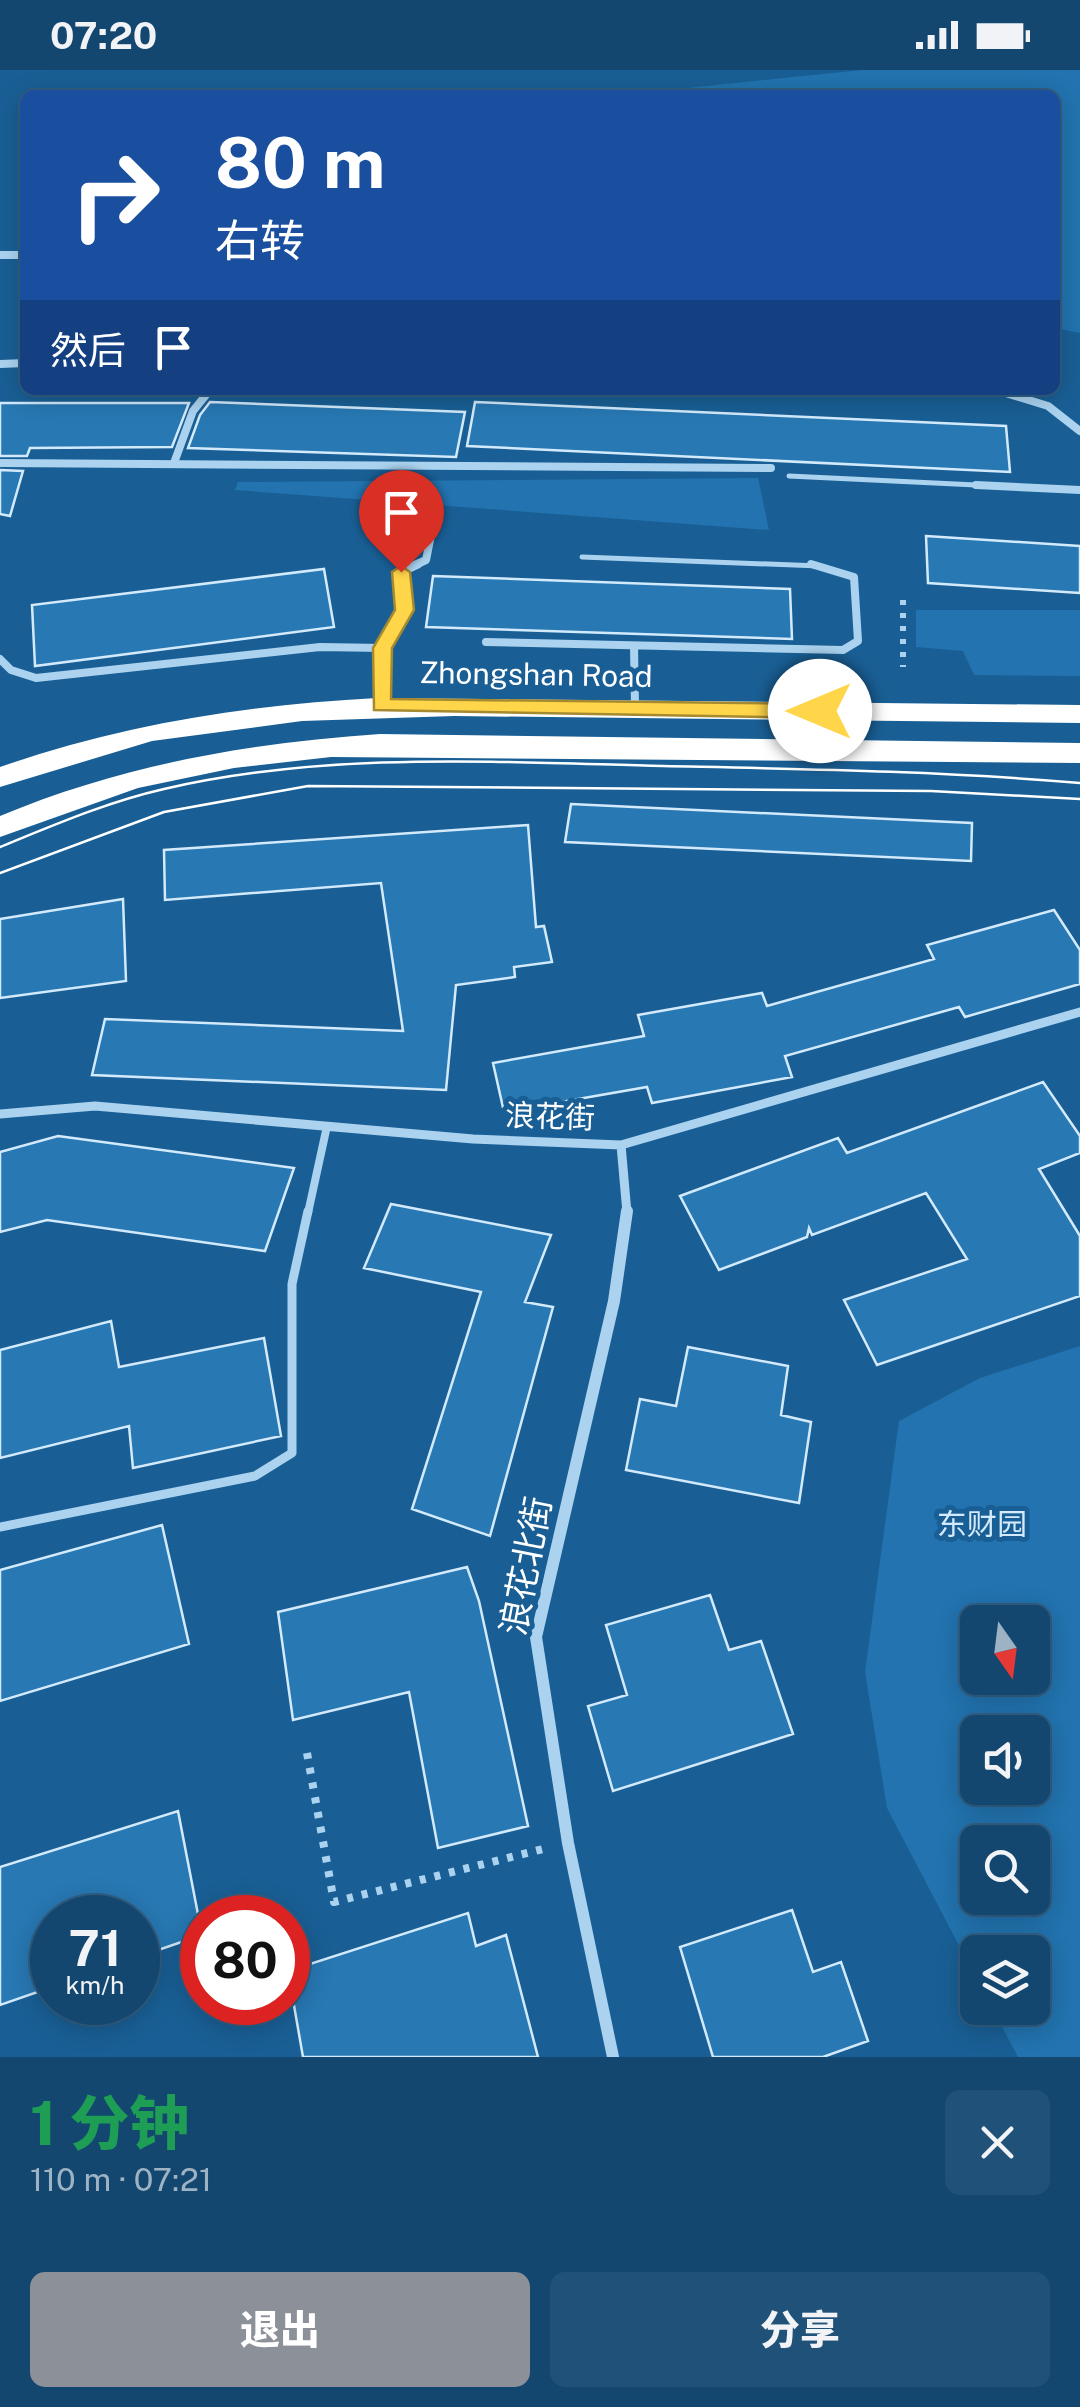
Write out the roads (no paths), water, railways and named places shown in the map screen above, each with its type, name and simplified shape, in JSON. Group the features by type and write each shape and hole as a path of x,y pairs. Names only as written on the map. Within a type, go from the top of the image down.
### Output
{"highway":[{"name":"Zhongshan Road","path":"0,777 83,747 238,714 380,706 1080,714"},
{"path":"0,827 99,789 172,769 314,747 1080,752"}],"street":[{"path":"174,463 194,411 206,395"},
{"path":"1012,395 1048,406 1080,430"},
{"path":"0,463 771,468"},
{"path":"976,485 1080,490"},
{"path":"380,706 383,648 404,610 401,572 426,560 432,530"},
{"name":"浪花街","path":"0,1114 95,1106 473,1139 621,1145 1080,1012"},
{"name":"浪花北街","path":"612,2057 568,1843 536,1637 614,1302 629,1200 621,1145"}],"lane":[{"path":"788,476 976,485"},
{"path":"486,642 843,650 858,641 854,577 812,564 582,557"},
{"path":"634,646 635,709"},
{"path":"0,659 12,670 36,678 320,647 383,648"},
{"path":"0,1527 254,1476 292,1453 292,1284 328,1126"}],"tram line":[{"path":"0,847 101,807 164,789 226,777 350,764 475,762 819,770 1080,783"},
{"path":"0,873 164,812 308,786 931,791 1080,799"}],"park label":[{"name":"东财园","path":"982,1525"}]}
